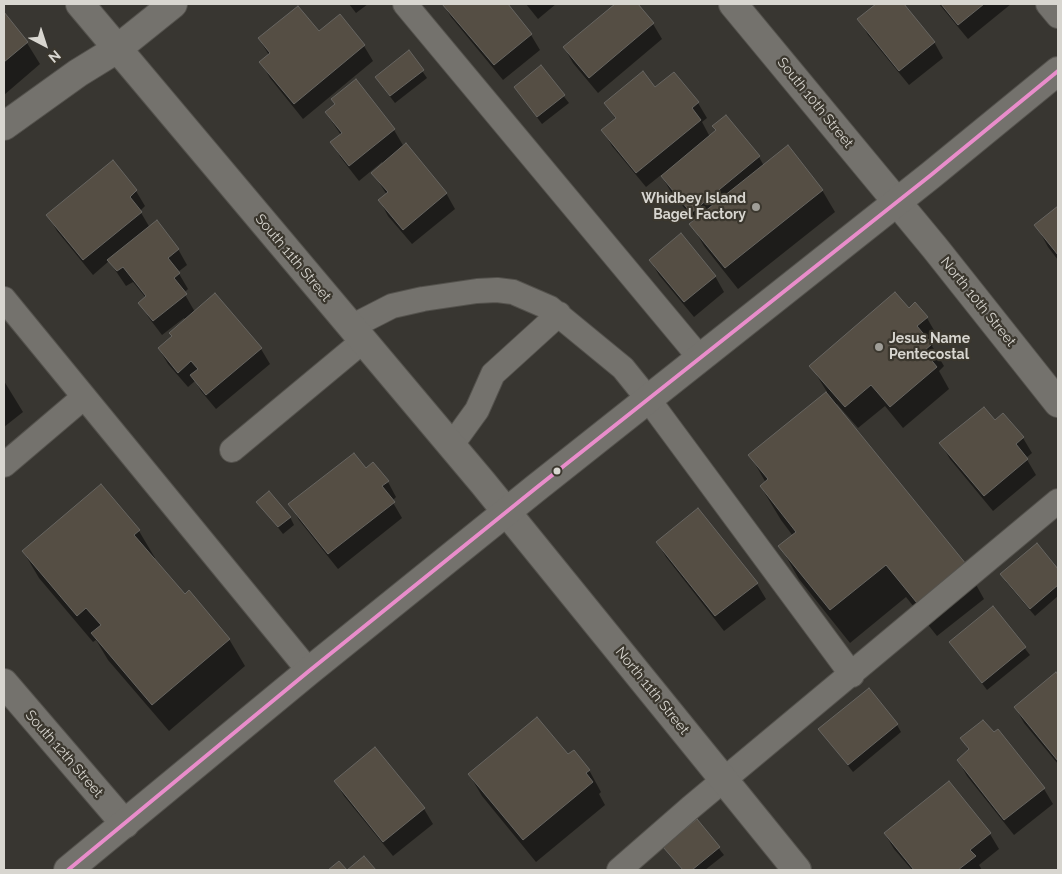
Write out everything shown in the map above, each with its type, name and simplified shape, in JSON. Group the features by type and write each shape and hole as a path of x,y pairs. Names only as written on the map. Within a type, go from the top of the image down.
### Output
{"street":[{"name":"South 11th Street","path":"80,4 506,512"},
{"path":"4,126 78,73 117,49 173,4"},
{"name":"South 10th Street","path":"734,4 897,202"},
{"path":"68,870 506,512 897,202 1058,71"},
{"name":"North 10th Street","path":"897,202 1058,403"},
{"name":"North 11th Street","path":"506,512 798,870"},
{"name":"South 12th Street","path":"4,683 125,824"}],"lane":[{"path":"405,4 700,358"},
{"path":"1048,4 1058,16"},
{"path":"232,450 357,334 392,306 423,299 496,290 513,292 539,302 559,314 623,368 852,674"},
{"path":"4,299 310,671"},
{"path":"451,446 477,410 493,374 559,314"},
{"path":"4,465 84,397"},
{"path":"619,870 1058,502"}],"building":[{"path":"442,4 508,4 532,34 494,65"},
{"path":"615,4 638,4 654,23 589,78 563,47"},
{"path":"876,4 904,4 935,42 899,71 857,19"},
{"path":"941,4 984,4 958,25"},
{"path":"298,6 319,31 340,14 365,45 294,104 259,62 270,53 258,38"},
{"path":"4,12 28,42 4,62"},
{"path":"409,50 424,70 390,96 375,77"},
{"path":"541,65 565,95 537,117 514,87"},
{"path":"643,71 655,87 674,72 699,102 692,108 701,120 636,173 601,130 616,118 604,103"},
{"path":"356,79 395,129 349,166 330,142 342,133 325,112 335,104 331,99"},
{"path":"726,115 760,156 691,213 661,176 716,130 712,126"},
{"path":"406,143 447,193 403,230 378,200 388,192 371,173"},
{"name":"Whidbey Island Bagel Factory","path":"788,145 823,190 725,268 689,224"},
{"path":"113,160 137,190 130,197 142,212 83,260 46,215"},
{"path":"1058,206 1058,255 1034,225"},
{"path":"157,220 179,249 168,258 180,273 174,278 187,294 153,321 138,303 146,296 123,267 117,271 107,260"},
{"path":"681,233 716,276 684,302 649,260"},
{"name":"Jesus Name Pentecostal","path":"895,292 909,308 915,302 928,317 917,326 932,344 924,351 937,367 890,407 871,385 845,407 809,366"},
{"path":"215,293 262,348 206,395 190,375 198,369 191,361 178,373 158,348 172,336 169,333"},
{"path":"826,392 966,564 917,603 886,565 830,610 778,546 796,532 760,486 768,479 748,455"},
{"path":"984,407 995,420 1003,413 1024,437 1016,444 1028,459 984,496 939,443"},
{"path":"354,453 366,468 373,462 389,481 382,486 395,502 328,554 288,504"},
{"path":"101,484 140,530 134,535 185,594 189,590 230,639 152,705 91,633 101,625 86,608 77,616 22,551"},
{"path":"269,491 291,517 278,527 256,502"},
{"path":"698,508 758,583 715,616 656,542"},
{"path":"1037,543 1058,569 1058,585 1030,609 1000,574"},
{"path":"993,606 1026,647 982,683 949,642"},
{"path":"1056,672 1058,675 1058,761 1014,707"},
{"path":"869,688 898,724 848,765 818,729"},
{"path":"537,717 568,754 574,750 590,770 586,773 593,782 523,840 468,774"},
{"path":"983,720 994,732 998,729 1045,788 1004,820 957,760 969,749 960,738"},
{"path":"375,747 425,808 383,842 334,781"},
{"path":"949,781 991,833 970,850 976,856 958,870 914,870 884,833"},
{"path":"697,819 720,847 692,870 683,870 663,847"},
{"path":"364,856 376,870 347,870"},
{"path":"339,861 347,870 328,870"}],"transit line":[{"path":"68,870 309,671 536,488 931,175 1058,71"}],"place":[{"name":"Whidbey Island Bagel Factory","path":"756,207"},
{"name":"Jesus Name Pentecostal","path":"879,347"}]}
